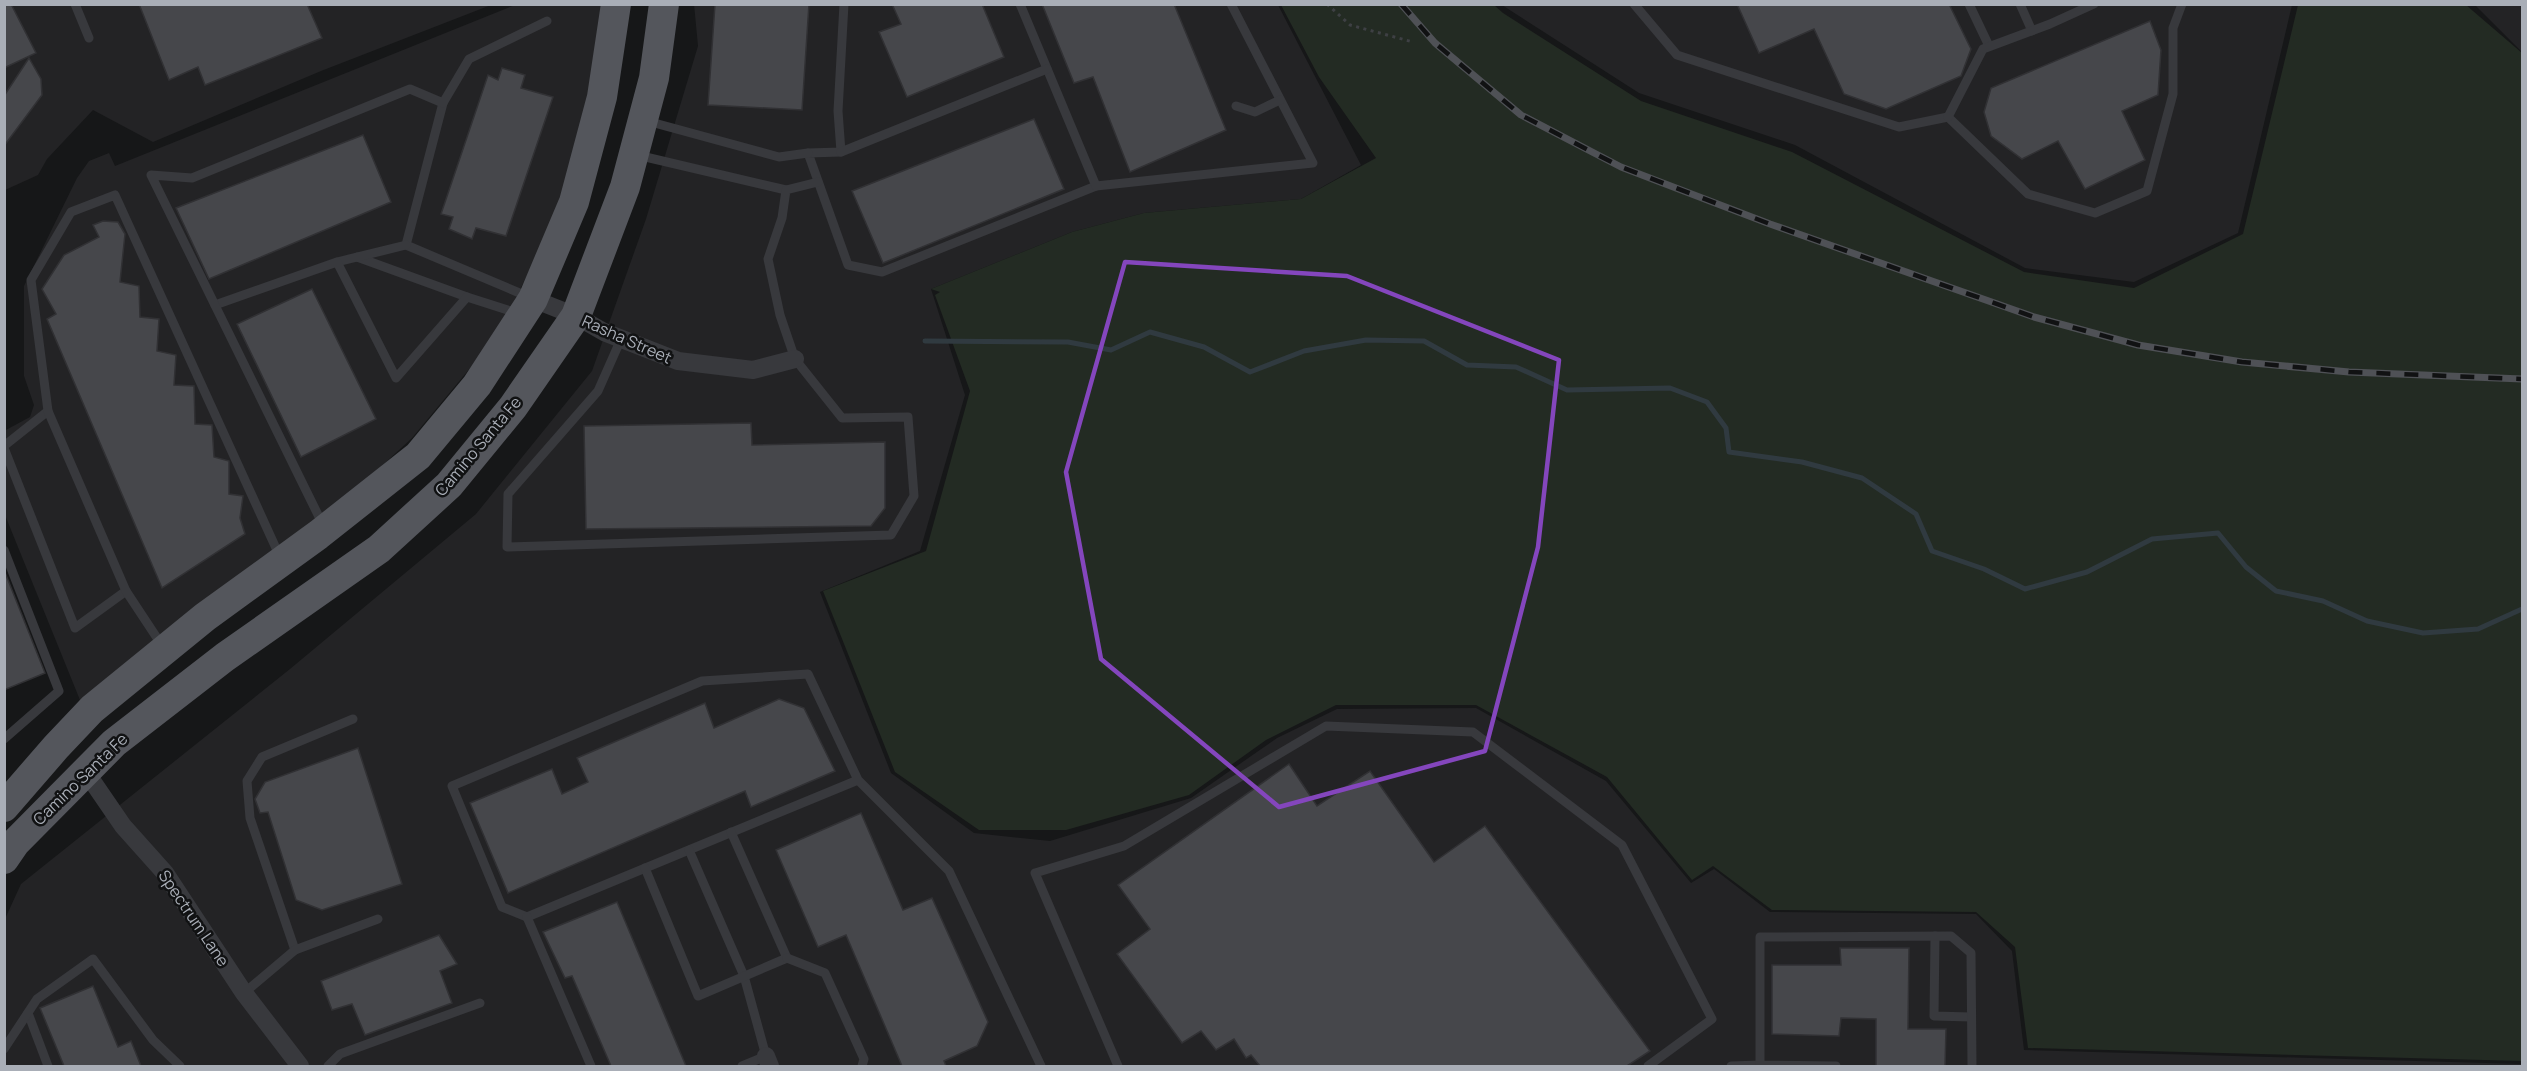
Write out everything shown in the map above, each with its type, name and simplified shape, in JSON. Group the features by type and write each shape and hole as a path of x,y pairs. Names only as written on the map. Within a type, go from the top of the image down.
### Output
{"main road":[{"name":"Camino Santa Fe","path":"4,807 92,709 165,650 326,530 418,456 477,385 528,307 574,202 602,97 616,4"},
{"name":"Camino Santa Fe","path":"4,859 15,843 114,743 225,657 379,549 440,493 513,406 576,316 625,187 654,78 664,4"}],"street":[{"name":"Rasha Street","path":"528,307 576,316 621,339 678,361 753,370 795,359"},
{"name":"Spectrum Lane","path":"86,772 123,826 165,873 244,993 300,1066"}],"lane":[{"path":"75,4 90,38"},
{"path":"841,152 838,111 844,4"},
{"path":"1020,4 1096,186"},
{"path":"808,153 848,266 882,272 1096,186 1313,163 1231,4"},
{"path":"1634,4 1677,55 1899,127 1948,117"},
{"path":"1969,4 1989,46"},
{"path":"2020,4 2032,31"},
{"path":"2066,4 2070,15"},
{"path":"1948,117 1983,49 2094,4"},
{"path":"1948,117 2028,194 2095,213 2147,191 2173,94 2173,28 2182,4"},
{"path":"406,245 443,103 469,59 547,21"},
{"path":"643,120 779,156 841,152 1047,69"},
{"path":"326,530 151,175 192,178 410,89 443,103"},
{"path":"1236,106 1255,112 1280,100"},
{"path":"634,154 786,190 818,182"},
{"path":"621,339 598,391 508,494 507,548 891,535 914,496 908,417 842,418 795,359 780,315 768,259 782,218 786,190"},
{"path":"165,650 126,591 48,411 31,280 71,212 115,195 282,562"},
{"path":"215,305 337,262 406,245 528,307"},
{"path":"357,257 467,297 528,307"},
{"path":"337,262 396,378 467,297"},
{"path":"48,411 4,447 75,628 126,591"},
{"path":"4,550 59,691 4,739"},
{"path":"858,780 528,916 502,907 452,786 702,681 808,674 858,780 949,871 1041,1066"},
{"path":"295,950 250,818 247,781 262,757 353,719"},
{"path":"1118,1066 1035,873 1124,846 1326,726 1473,732 1622,845 1712,1019 1648,1066"},
{"path":"731,832 787,958"},
{"path":"689,850 744,976 768,1061 742,1066"},
{"path":"645,868 698,996 787,958 825,973 864,1059 862,1066"},
{"path":"528,916 591,1066"},
{"path":"244,993 295,950 378,919"},
{"path":"1935,936 1934,1016 1971,1017"},
{"path":"1760,1065 1760,937 1951,936 1971,952 1972,1066"},
{"path":"4,1049 37,999 93,959 153,1040 180,1066"},
{"path":"328,1066 340,1054 480,1003"},
{"path":"28,1012 48,1066"},
{"path":"1731,1066 1836,1066"}],"path":[{"path":"1328,4 1350,25 1413,42"}],"highlighted area":[{"path":"1125,262 1347,276 1559,360 1538,547 1485,751 1279,807 1101,659 1066,472"}],"shaded area":[{"path":"694,4 1278,5 1361,165 1301,199 1144,213 1072,232 931,289 965,395 920,551 820,592 891,773 974,833 1050,841 1191,798 1277,738 1337,709 1476,708 1606,781 1691,883 1714,869 1770,912 1976,914 2012,951 2024,1050 2522,1064 2522,1066 5,1066 5,919 21,884 290,669 476,514 592,371 646,219 698,46"},
{"path":"5,5 491,5 321,71 153,142 93,110 47,159 38,175 5,190"},
{"path":"515,5 607,5 580,151 542,246 496,337 412,438 331,513 82,705 5,515 4,431 30,417 34,405 24,376 24,286 77,178 89,161 109,153 115,166"},
{"path":"1281,5 1494,5 1641,101 1792,152 2024,272 2134,288 2243,234 2298,5 2466,5 2522,53 2522,1061 2028,1048 2015,947 1976,912 1772,910 1713,866 1692,880 1607,777 1476,705 1336,705 1266,740 1189,795 1066,830 979,830 895,772 823,591 926,551 970,391 935,295 940,292 931,289 1072,232 1144,213 1301,199 1376,158 1319,77"},
{"path":"1502,5 2292,5 2238,233 2134,282 2025,268 1795,145 1639,93"},
{"path":"2475,5 2522,5 2522,52"}],"building":[{"path":"4,4 11,4 36,53 4,68"},
{"path":"139,4 307,4 322,38 205,85 198,67 169,80"},
{"path":"715,4 809,4 802,110 708,105"},
{"path":"892,4 982,4 1004,57 907,97 879,32 901,24"},
{"path":"1042,4 1174,4 1226,130 1130,172 1093,77 1074,83"},
{"path":"1737,4 1949,4 1971,49 1961,76 1886,109 1844,94 1814,29 1759,53"},
{"path":"2150,21 2161,50 2158,95 2122,111 2145,160 2085,189 2058,141 2022,159 1991,136 1984,112 1991,88"},
{"path":"29,58 41,79 42,95 4,146 4,96"},
{"path":"502,68 525,75 521,88 553,97 506,236 476,228 472,239 449,229 453,217 441,214 488,75 498,80"},
{"path":"1034,119 1064,189 883,263 852,191"},
{"path":"363,135 391,202 209,279 176,208"},
{"path":"103,221 118,222 125,234 120,282 139,286 140,317 159,319 157,351 176,355 174,385 194,386 195,424 212,425 214,457 229,461 229,494 243,496 240,518 245,534 162,588 47,319 56,314 42,289 64,255 99,237 93,225"},
{"path":"312,289 376,419 301,457 237,324"},
{"path":"751,423 752,445 885,442 885,508 871,526 586,529 584,426"},
{"path":"4,570 45,673 4,690"},
{"path":"779,699 804,708 835,771 751,807 745,791 508,893 470,803 552,769 562,794 588,782 577,758 705,703 714,728"},
{"path":"358,748 402,884 322,910 296,900 268,812 260,813 255,799 265,782"},
{"path":"1289,764 1317,806 1370,771 1434,862 1485,826 1650,1051 1627,1066 1260,1066 1251,1055 1246,1058 1234,1039 1216,1050 1201,1031 1182,1043 1117,954 1150,929 1118,885"},
{"path":"861,813 903,910 932,898 988,1022 977,1046 944,1061 946,1066 902,1066 846,935 818,947 776,850"},
{"path":"617,902 686,1066 611,1066 572,976 565,978 543,932"},
{"path":"439,935 457,964 440,971 452,1003 365,1035 352,1004 332,1010 321,981"},
{"path":"1840,948 1909,948 1908,1029 1946,1029 1945,1066 1876,1066 1876,1019 1841,1018 1839,1036 1772,1034 1772,965 1841,965"},
{"path":"93,986 118,1047 131,1041 141,1066 64,1066 40,1008"}],"waterway":[{"path":"925,341 1068,342 1111,350 1150,332 1204,347 1250,372 1304,351 1366,340 1424,341 1467,365 1516,367 1567,390 1670,388 1707,402 1726,428 1729,452 1802,462 1862,478 1916,514 1932,551 1984,569 2025,589 2087,572 2152,539 2218,533 2246,567 2276,591 2323,601 2367,621 2423,633 2478,629 2522,609"}],"railway":[{"path":"1401,4 1435,43 1521,115 1621,167 1770,224 2034,317 2138,345 2242,362 2349,372 2522,379"}]}
